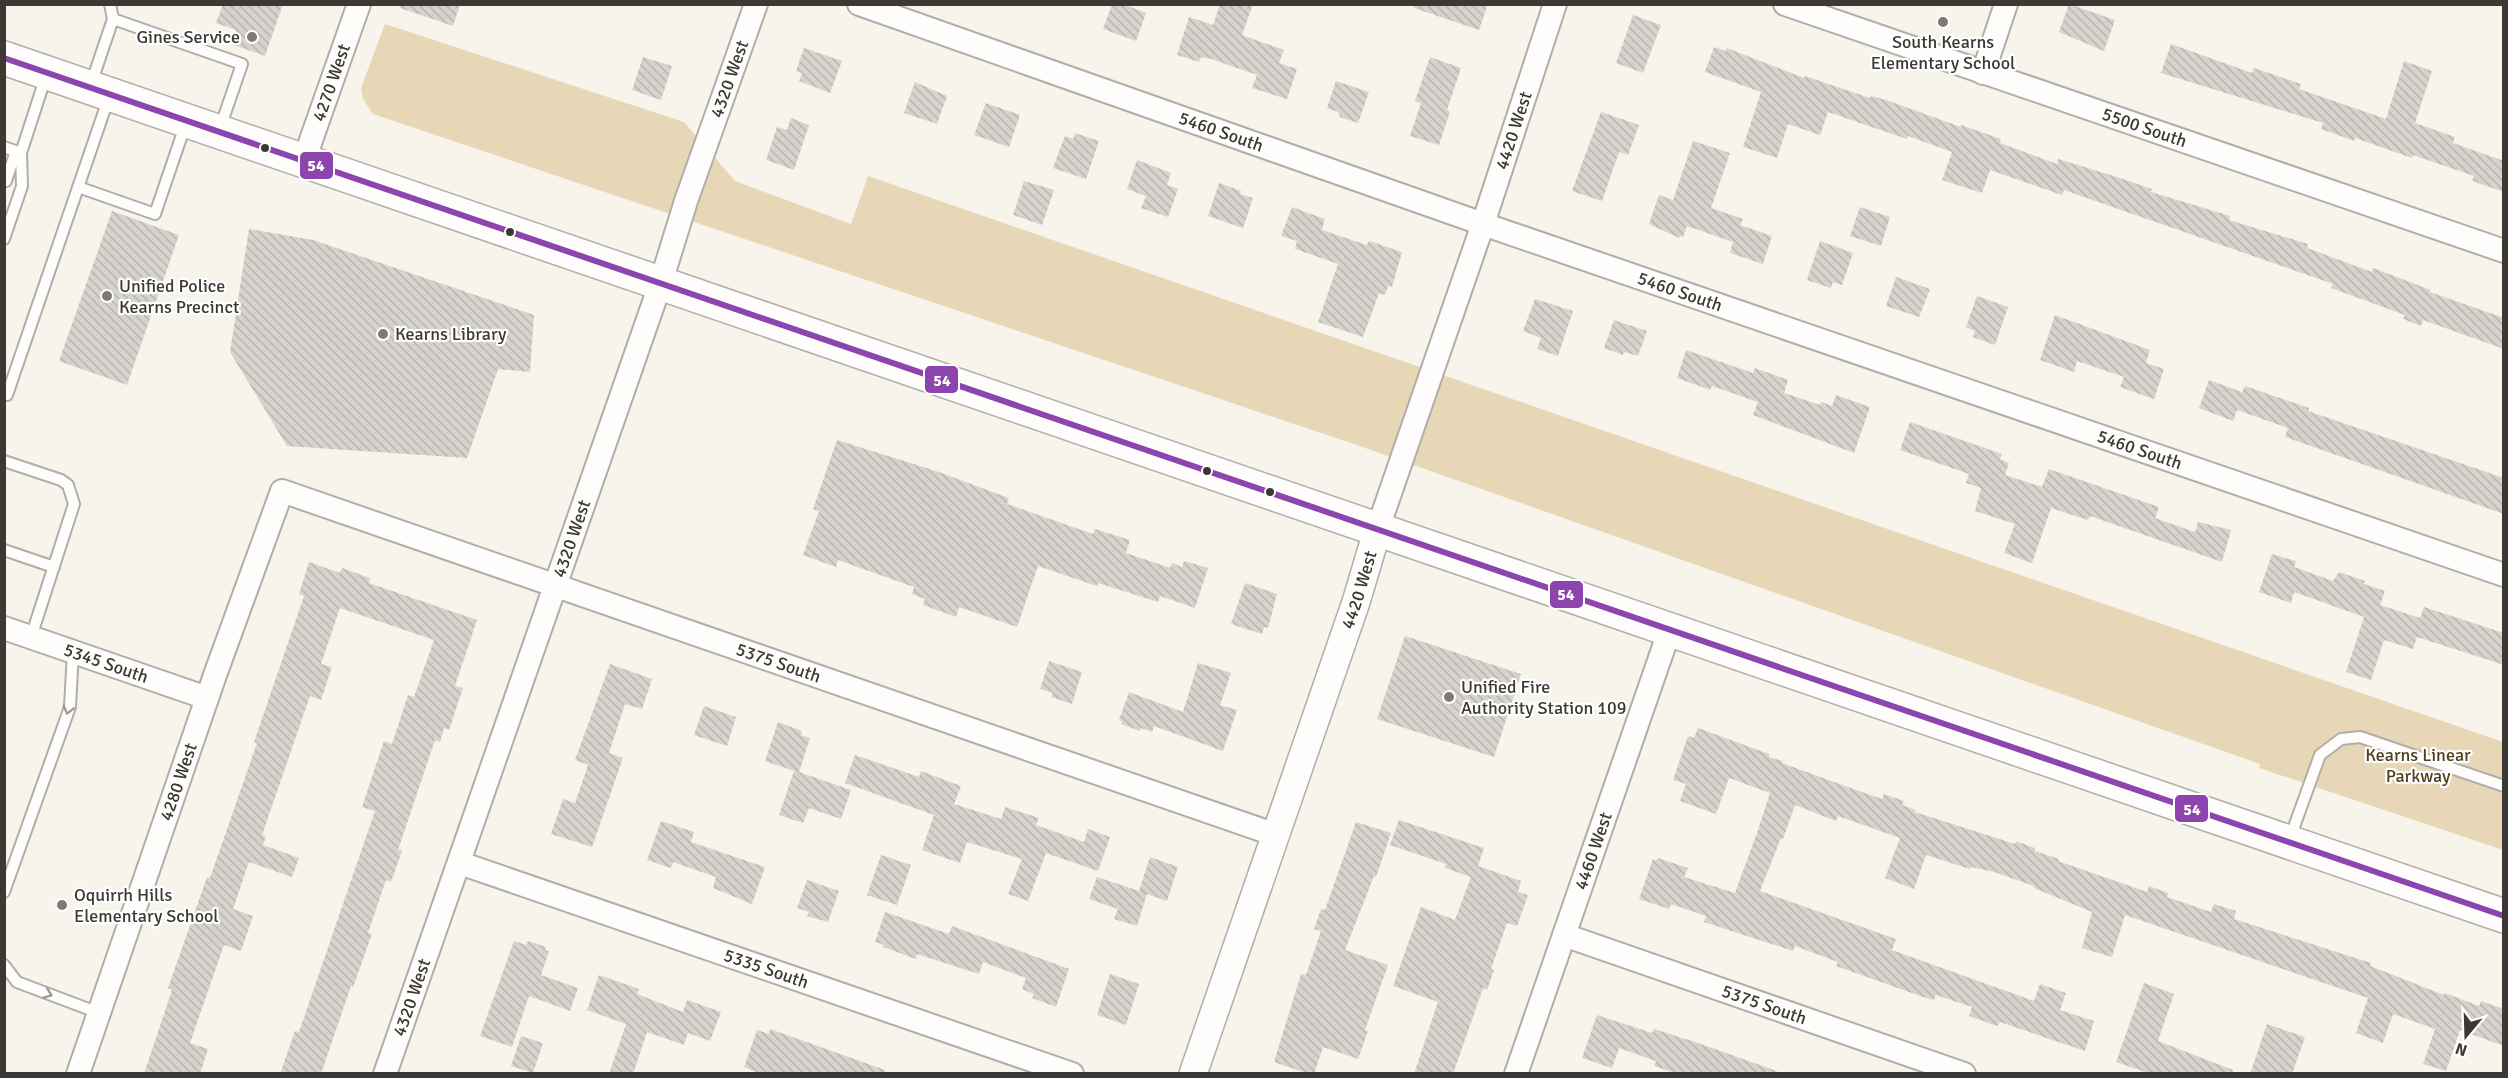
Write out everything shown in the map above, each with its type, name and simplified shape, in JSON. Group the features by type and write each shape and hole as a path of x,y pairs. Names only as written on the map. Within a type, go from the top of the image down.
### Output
{"main road":[{"path":"4,58 2504,916"}],"street":[{"name":"4270 West","path":"304,160 359,4"},
{"name":"4320 West","path":"385,1074 662,282 686,201 756,4"},
{"name":"5460 South","path":"859,4 1483,224 2504,575"},
{"name":"4420 West","path":"1193,1074 1356,602 1378,528 1483,224 1555,4"},
{"name":"5500 South","path":"1785,4 2504,251"},
{"path":"1983,73 2006,4"},
{"name":"5375 South","path":"282,491 1276,836"},
{"name":"4280 West","path":"78,1074 207,698 282,491"},
{"name":"5345 South","path":"4,628 207,698"},
{"name":"4460 West","path":"1516,1074 1670,629"},
{"name":"5335 South","path":"460,862 1072,1074"},
{"name":"5375 South","path":"1564,935 1964,1074"}],"lane":[{"path":"5,397 78,187 113,19 110,4"},
{"path":"113,19 242,64 218,131"},
{"path":"6,181 48,72"},
{"path":"78,187 155,214 187,120"},
{"path":"4,147 19,152"},
{"path":"4,239 22,186 19,152"},
{"path":"4,461 61,480 68,485 74,504 31,637"},
{"path":"4,550 54,567"},
{"path":"4,892 70,707 74,652"},
{"path":"2289,842 2320,755 2341,739 2360,738 2504,786"},
{"path":"4,965 17,982 99,1013"}],"green space":[{"name":"Kearns Linear Parkway","path":"385,24 684,122 735,181 851,224 868,176 2503,742 2503,850 2259,768 2260,764 1354,444 373,114 363,99 361,88"}],"building":[{"name":"Gines Service","path":"223,4 283,4 265,56 231,44 236,30 216,23"},
{"path":"400,4 460,4 453,26 400,8"},
{"path":"1112,4 1123,4 1146,13 1136,41 1103,29"},
{"path":"1220,4 1253,4 1242,35 1284,50 1279,63 1297,69 1287,99 1252,88 1257,75 1211,59 1201,57 1199,62 1177,55 1189,17 1213,25"},
{"path":"1414,4 1488,4 1479,30 1414,8"},
{"path":"2069,4 2115,20 2104,51 2059,32"},
{"path":"1633,15 1661,25 1643,73 1616,63"},
{"path":"2171,44 2252,73 2254,68 2301,84 2299,89 2386,119 2404,61 2432,71 2415,123 2455,137 2453,143 2504,161 2504,192 2472,181 2474,176 2413,155 2412,158 2321,129 2323,123 2161,73"},
{"path":"1714,47 1726,51 1727,48 1804,78 1805,76 1870,98 1871,96 1886,100 1961,127 1961,125 2001,139 2000,143 2057,164 2058,159 2117,177 2152,189 2151,192 2230,216 2229,220 2308,244 2307,248 2372,272 2373,268 2431,290 2430,292 2504,318 2504,349 2423,320 2421,326 2403,319 2405,315 2331,288 2333,284 2064,190 2062,195 1990,170 1982,193 1942,180 1952,152 1828,112 1820,135 1788,124 1777,158 1743,147 1761,92 1705,72"},
{"path":"804,48 842,61 830,93 799,81 802,73 796,71"},
{"path":"643,57 672,66 661,100 632,90"},
{"path":"1430,57 1461,68 1447,110 1450,112 1439,145 1410,136 1421,103 1415,101"},
{"path":"1336,81 1369,92 1358,123 1340,117 1338,112 1327,108"},
{"path":"915,82 947,96 937,124 904,113"},
{"path":"986,103 1020,115 1009,147 974,135"},
{"path":"1601,112 1639,125 1628,155 1619,152 1602,201 1572,191"},
{"path":"791,118 809,125 794,170 766,160 777,127 787,130"},
{"path":"1075,133 1099,141 1086,179 1053,168 1065,136 1073,139"},
{"path":"1693,141 1730,153 1711,208 1743,219 1740,225 1772,236 1763,264 1730,253 1733,242 1687,226 1683,237 1679,238 1649,224 1659,195 1673,200"},
{"path":"1137,160 1171,173 1167,185 1178,189 1168,217 1141,208 1146,196 1127,189"},
{"path":"1024,181 1054,190 1042,225 1013,215"},
{"path":"1219,183 1253,198 1243,228 1208,216"},
{"path":"1292,207 1325,219 1322,230 1367,245 1369,241 1402,252 1392,287 1388,286 1385,295 1379,293 1363,337 1318,322 1338,264 1295,249 1297,241 1281,236"},
{"path":"1860,207 1890,217 1881,246 1850,236"},
{"path":"112,211 179,235 127,385 59,361"},
{"name":"Kearns Library","path":"249,229 313,240 534,315 530,372 498,369 467,458 287,446 230,352"},
{"path":"1820,241 1853,253 1842,285 1833,282 1831,288 1807,280"},
{"path":"1896,277 1930,289 1919,317 1886,306"},
{"path":"1977,296 2008,307 1995,345 1973,337 1975,331 1966,327"},
{"path":"1535,299 1573,311 1558,356 1537,349 1541,338 1523,331"},
{"path":"2055,315 2150,350 2146,363 2164,369 2154,399 2120,387 2124,377 2077,361 2074,372 2040,360"},
{"path":"1614,320 1647,331 1638,356 1624,352 1623,355 1604,348"},
{"path":"1686,350 1753,373 1755,368 1788,380 1784,393 1820,405 1821,402 1832,406 1836,395 1870,407 1854,453 1753,415 1758,402 1712,386 1710,390 1677,378"},
{"path":"2209,380 2242,392 2245,386 2309,408 2308,411 2504,478 2504,514 2285,437 2288,428 2237,410 2233,421 2199,408"},
{"path":"1910,422 2002,454 2000,459 2009,463 2005,475 2042,487 2049,469 2159,507 2155,518 2195,532 2198,522 2231,530 2222,562 2090,516 2088,520 2051,508 2032,563 2004,553 2015,524 1975,511 1981,488 1966,483 1969,474 1900,450"},
{"path":"837,440 936,471 1009,498 1007,504 1093,534 1095,529 1130,540 1126,553 1170,568 1172,563 1182,567 1184,561 1208,568 1195,608 1160,596 1158,602 1098,583 1097,586 1038,566 1017,627 959,607 956,617 923,605 925,599 912,594 914,587 838,560 836,567 803,555 819,511 813,509"},
{"path":"2272,554 2296,561 2294,567 2333,581 2339,572 2365,581 2364,584 2385,591 2380,605 2420,618 2424,607 2504,633 2504,665 2417,637 2413,649 2384,640 2371,680 2346,672 2364,617 2294,592 2291,603 2259,592"},
{"path":"309,562 340,573 342,568 370,578 369,583 477,620 455,686 463,688 449,730 444,728 440,742 435,740 398,850 402,851 391,882 386,880 368,933 372,934 353,987 351,986 321,1074 280,1074 295,1031 299,1032 375,811 362,807 384,741 392,744 408,695 414,697 434,640 340,608 321,664 332,667 321,700 310,696 262,835 266,836 263,845 299,858 292,877 249,862 233,909 253,916 241,951 224,945 190,1043 208,1049 200,1074 144,1074 172,990 168,988 207,877 210,878 257,743 254,742 304,596 299,594"},
{"path":"1245,583 1277,594 1268,628 1264,627 1262,634 1231,624"},
{"name":"Unified Fire Authority Station 109","path":"1405,636 1521,674 1494,757 1377,719"},
{"path":"1049,661 1082,672 1072,704 1051,697 1053,693 1040,689"},
{"path":"1198,663 1231,673 1220,705 1237,710 1223,751 1154,726 1152,732 1141,728 1140,731 1121,724 1122,721 1119,720 1129,692 1183,712"},
{"path":"610,664 652,679 642,709 625,704 609,753 623,758 592,847 551,834 563,799 575,803 588,765 575,760"},
{"path":"704,706 736,717 727,746 694,735"},
{"path":"778,722 802,731 801,735 810,738 799,772 851,790 841,819 809,808 803,823 779,815 794,771 765,761"},
{"path":"1698,728 1769,754 1769,757 1783,761 1782,763 1845,786 1882,799 1884,794 1904,801 1902,805 1916,810 1915,812 2015,844 2016,841 2035,848 2035,851 2059,859 2058,861 2147,892 2149,886 2168,893 2167,897 2211,912 2214,904 2236,911 2234,919 2371,963 2370,966 2444,995 2445,993 2479,1006 2481,1001 2504,1009 2504,1046 2460,1030 2446,1071 2423,1064 2435,1029 2393,1014 2383,1043 2356,1033 2368,998 2125,915 2112,957 2082,948 2092,912 2034,888 2034,886 1994,872 1971,867 1970,869 1926,855 1914,889 1885,878 1900,838 1838,816 1836,821 1795,805 1760,891 1896,939 1892,950 2034,1001 2040,984 2066,993 2060,1010 2094,1021 2085,1051 2000,1022 1997,1026 1969,1016 1972,1007 1936,995 1934,1000 1923,997 1836,966 1838,962 1795,946 1793,951 1704,922 1706,916 1671,904 1669,909 1639,899 1653,859 1656,861 1658,858 1688,868 1684,877 1735,893 1758,830 1770,793 1729,778 1716,814 1680,801 1686,784 1673,780 1688,736 1694,738"},
{"path":"855,755 919,777 921,771 961,786 954,804 1001,819 1005,807 1039,818 1036,825 1084,842 1088,829 1110,837 1098,871 1046,853 1028,901 1008,894 1022,859 967,842 960,863 922,850 934,815 845,783"},
{"path":"1399,820 1484,848 1478,866 1521,881 1518,892 1528,895 1517,926 1507,923 1491,969 1494,970 1487,990 1483,988 1453,1074 1414,1074 1438,1002 1393,986 1421,907 1455,920 1471,877 1445,868 1446,864 1390,845"},
{"path":"661,821 694,832 691,842 765,867 752,904 713,888 716,877 673,862 671,868 647,860"},
{"path":"1356,822 1391,833 1376,877 1374,876 1345,950 1388,965 1365,1030 1368,1031 1358,1059 1323,1047 1314,1074 1309,1074 1274,1062 1301,974 1306,975 1321,931 1314,929 1321,909 1325,910"},
{"path":"881,855 911,865 897,905 867,895"},
{"path":"1150,857 1178,867 1167,901 1147,894 1137,926 1114,919 1118,909 1089,899 1097,877 1139,891"},
{"path":"807,880 839,891 828,922 807,916 809,912 797,908"},
{"path":"885,912 949,934 952,926 1069,969 1056,1007 1032,998 1034,994 1022,989 1026,978 983,962 979,974 917,954 916,959 883,947 884,945 875,942"},
{"path":"514,941 526,945 528,941 546,947 545,950 549,951 541,975 578,988 570,1011 529,996 512,1047 480,1036"},
{"path":"1110,974 1139,984 1126,1025 1097,1015"},
{"path":"599,975 639,989 637,994 683,1012 687,1000 721,1012 710,1041 688,1033 684,1045 647,1032 633,1074 609,1074 626,1024 587,1010"},
{"path":"2144,983 2174,994 2158,1041 2233,1070 2232,1074 2151,1074 2116,1062"},
{"path":"1597,1015 1652,1033 1654,1029 1777,1071 1776,1074 1678,1074 1654,1066 1656,1061 1619,1048 1612,1068 1582,1058"},
{"path":"2267,1024 2305,1037 2292,1074 2250,1074"},
{"path":"770,1029 885,1070 884,1074 761,1074 744,1067 757,1030 769,1034"},
{"path":"521,1036 543,1043 533,1073 511,1066"}],"transit line":[{"name":"54","path":"4,58 2504,916"}],"place":[{"name":"South Kearns Elementary School","path":"1943,22"},
{"name":"Gines Service","path":"252,37"},
{"name":"Unified Police Kearns Precinct","path":"107,296"},
{"name":"Kearns Library","path":"383,334"},
{"name":"Unified Fire Authority Station 109","path":"1449,697"},
{"name":"Oquirrh Hills Elementary School","path":"62,905"}]}
